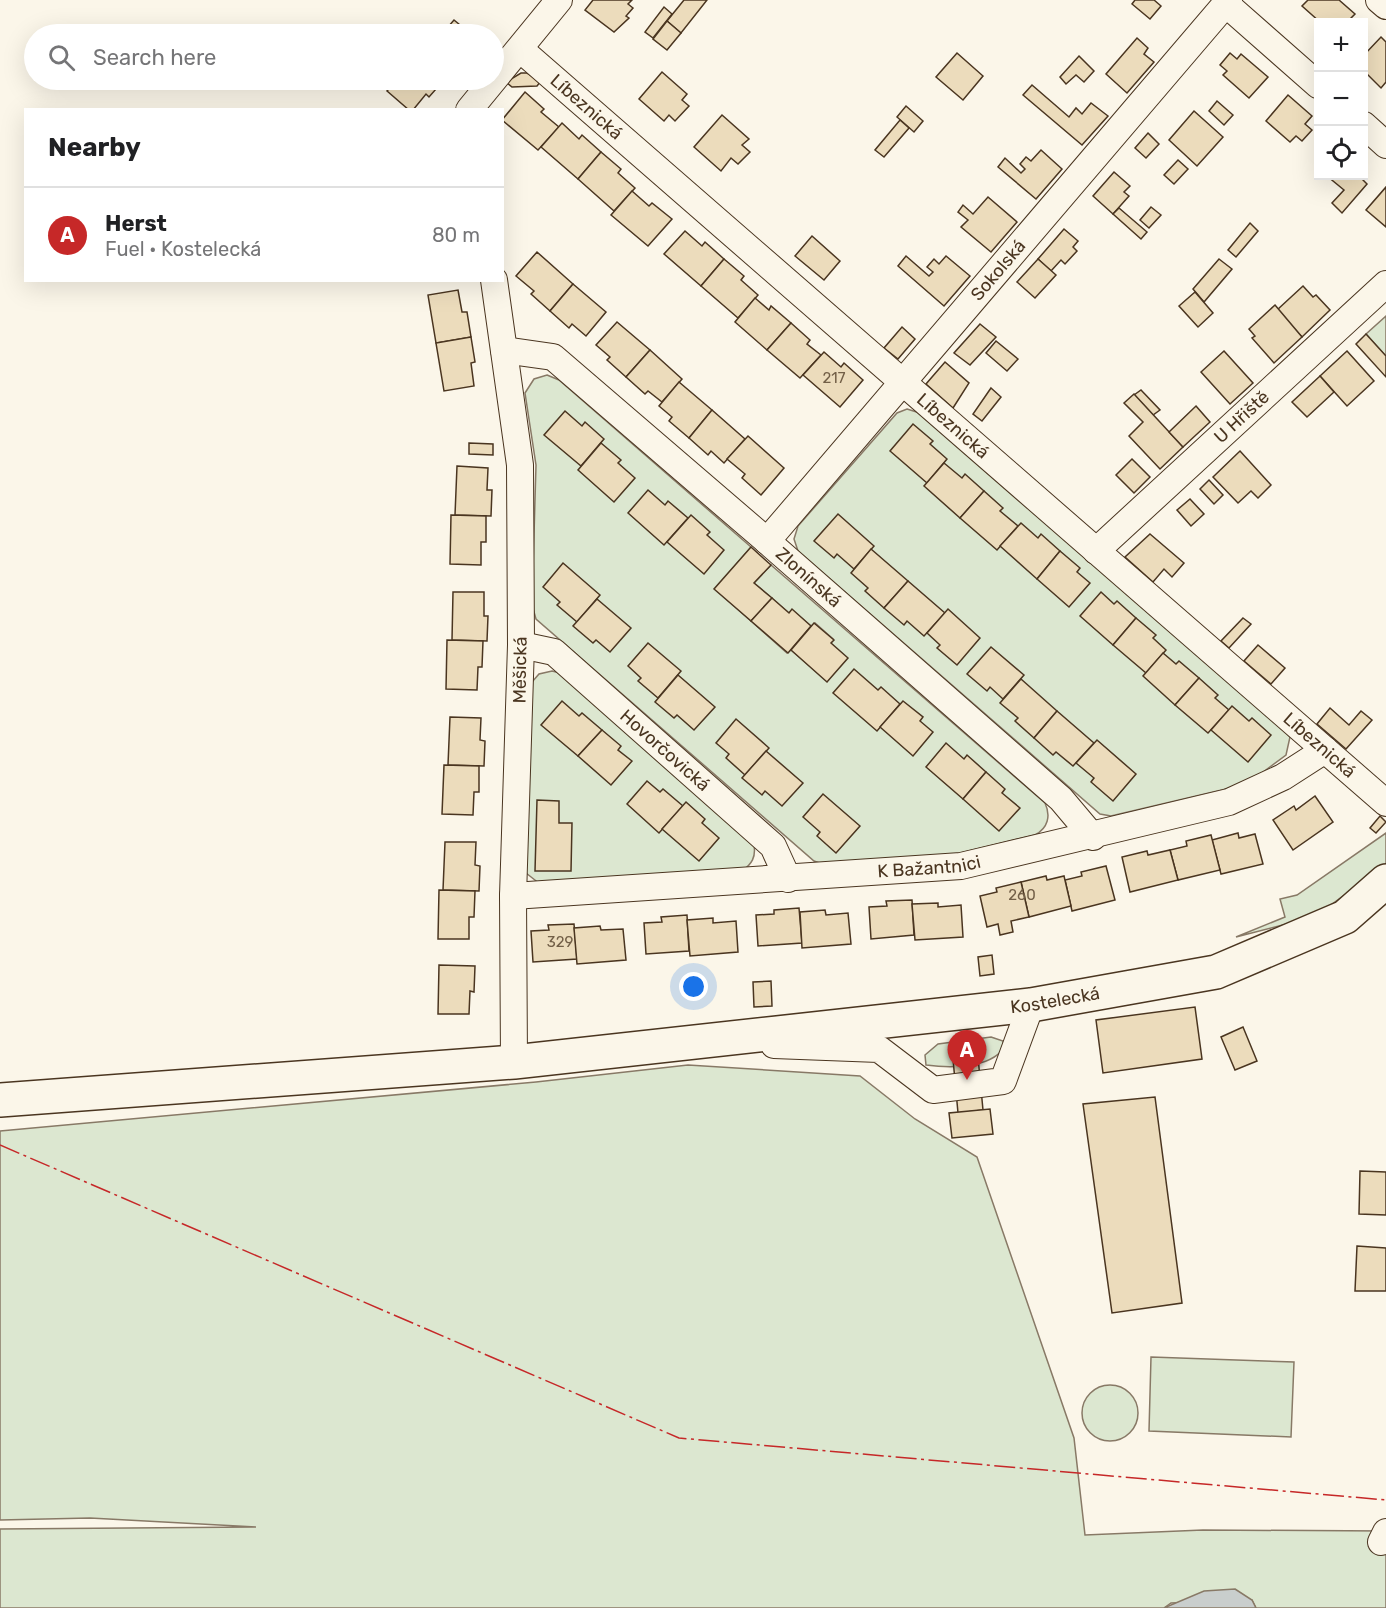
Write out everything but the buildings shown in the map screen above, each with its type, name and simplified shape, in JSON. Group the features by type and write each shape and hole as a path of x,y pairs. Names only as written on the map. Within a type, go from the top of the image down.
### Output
{"main road":[{"name":"Kostelecká","path":"0,1100 514,1062 1031,1005 1216,972 1345,917 1386,881"}],"street":[{"path":"504,68 559,0"},
{"path":"1379,0 1386,6"},
{"path":"1227,2 1314,82"},
{"name":"Sokolská","path":"767,541 1227,2"},
{"name":"Líbeznická","path":"520,49 1386,803"},
{"path":"471,108 486,90"},
{"path":"1365,126 1386,145"},
{"name":"Měšická","path":"494,282 520,465 521,645 513,896 514,1062"},
{"name":"U Hřiště","path":"1096,551 1386,284"},
{"name":"Zlonínská","path":"504,350 553,357 767,541 1061,800 1093,837"},
{"name":"Hovorčovická","path":"521,645 554,652 773,846 788,879"},
{"name":"K Bažantnici","path":"513,896 961,866 1093,837 1229,802 1283,777 1325,750"},
{"path":"702,1042 879,1049 933,1090 1004,1081 1031,1005"},
{"path":"879,1049 909,1019"}],"green space":[{"path":"1386,316 1386,356 1366,334"},
{"path":"547,375 559,380 751,547 715,589 787,653 791,650 827,681 833,639 815,623 811,626 792,610 789,613 754,583 771,565 1045,803 1048,817 1043,829 1035,835 944,857 825,865 814,861 536,619 532,605 536,465 525,393 534,379"},
{"path":"907,409 923,414 1282,726 1290,737 1286,755 1247,784 1111,816 1100,814 798,551 794,539 798,526 897,413"},
{"path":"552,671 560,673 754,845 754,857 748,866 742,871 540,884 526,873 532,682 539,674"},
{"path":"1386,833 1386,865 1314,917 1236,937 1285,917 1280,899 1297,895"},
{"path":"991,1037 1003,1041 1004,1048 989,1060 968,1066 926,1065 925,1055 938,1044"},
{"path":"688,1065 860,1076 915,1119 977,1157 1074,1438 1085,1535 1203,1530 1386,1531 1386,1608 1256,1608 1252,1600 1171,1603 1164,1608 0,1608 0,1529 256,1527 90,1518 0,1520 0,1131 536,1082"},
{"path":"1151,1357 1294,1362 1291,1437 1149,1431"},
{"path":"1105,1385 1115,1385 1130,1393 1136,1402 1138,1413 1136,1424 1130,1433 1115,1441 1105,1441 1094,1436 1087,1429 1082,1418 1082,1408 1087,1397 1094,1390"}],"shaded area":[{"path":"1235,1589 1252,1600 1256,1608 1164,1608 1204,1591"}],"power":[{"path":"0,1145 679,1438 1386,1500"}],"place":[{"name":"Herst","path":"967,1080"}]}
